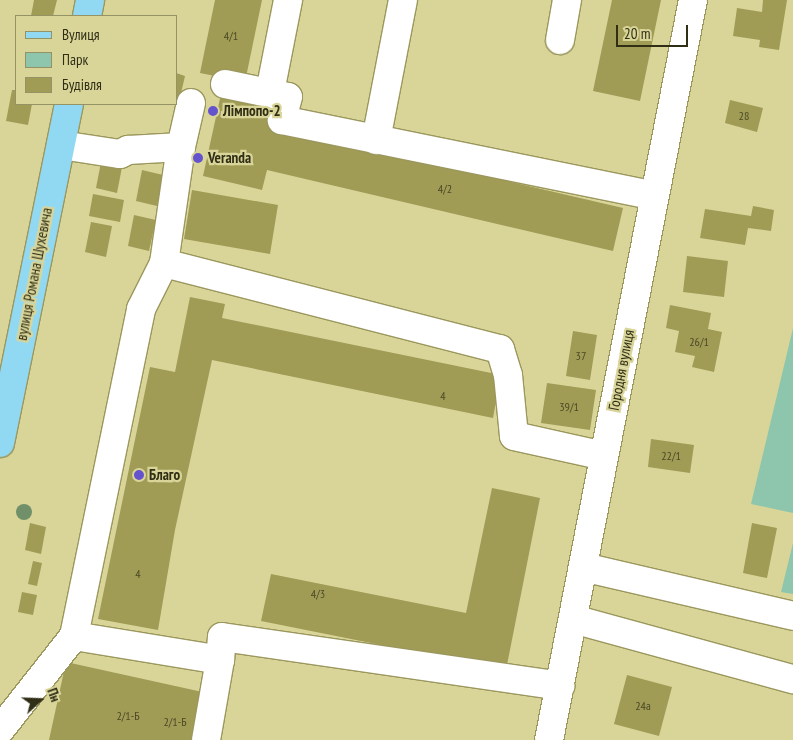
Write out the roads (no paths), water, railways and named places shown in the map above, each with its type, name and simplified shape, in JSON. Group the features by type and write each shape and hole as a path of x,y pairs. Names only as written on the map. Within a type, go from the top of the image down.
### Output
{"main road":[{"path":"87,15 90,0"},
{"name":"вулиця Романа Шухевича","path":"0,443 69,105"}],"street":[{"path":"270,92 288,0"},
{"path":"376,140 403,0"},
{"path":"560,40 567,0"},
{"name":"Городня вулиця","path":"549,740 693,0"},
{"path":"225,84 288,97 282,120 654,196"},
{"path":"0,730 74,636 141,309 164,263 181,147 191,103"},
{"path":"61,145 120,154 128,150 181,147"},
{"path":"164,263 500,350 508,375 514,436 604,456"},
{"path":"583,567 793,616"},
{"path":"573,619 793,679"},
{"path":"74,636 220,660"},
{"path":"206,740 220,660 222,637 560,686"}],"place":[{"name":"Лімпопо-2","path":"213,111"},
{"name":"Veranda","path":"198,158"},
{"name":"Благо","path":"139,475"}]}
